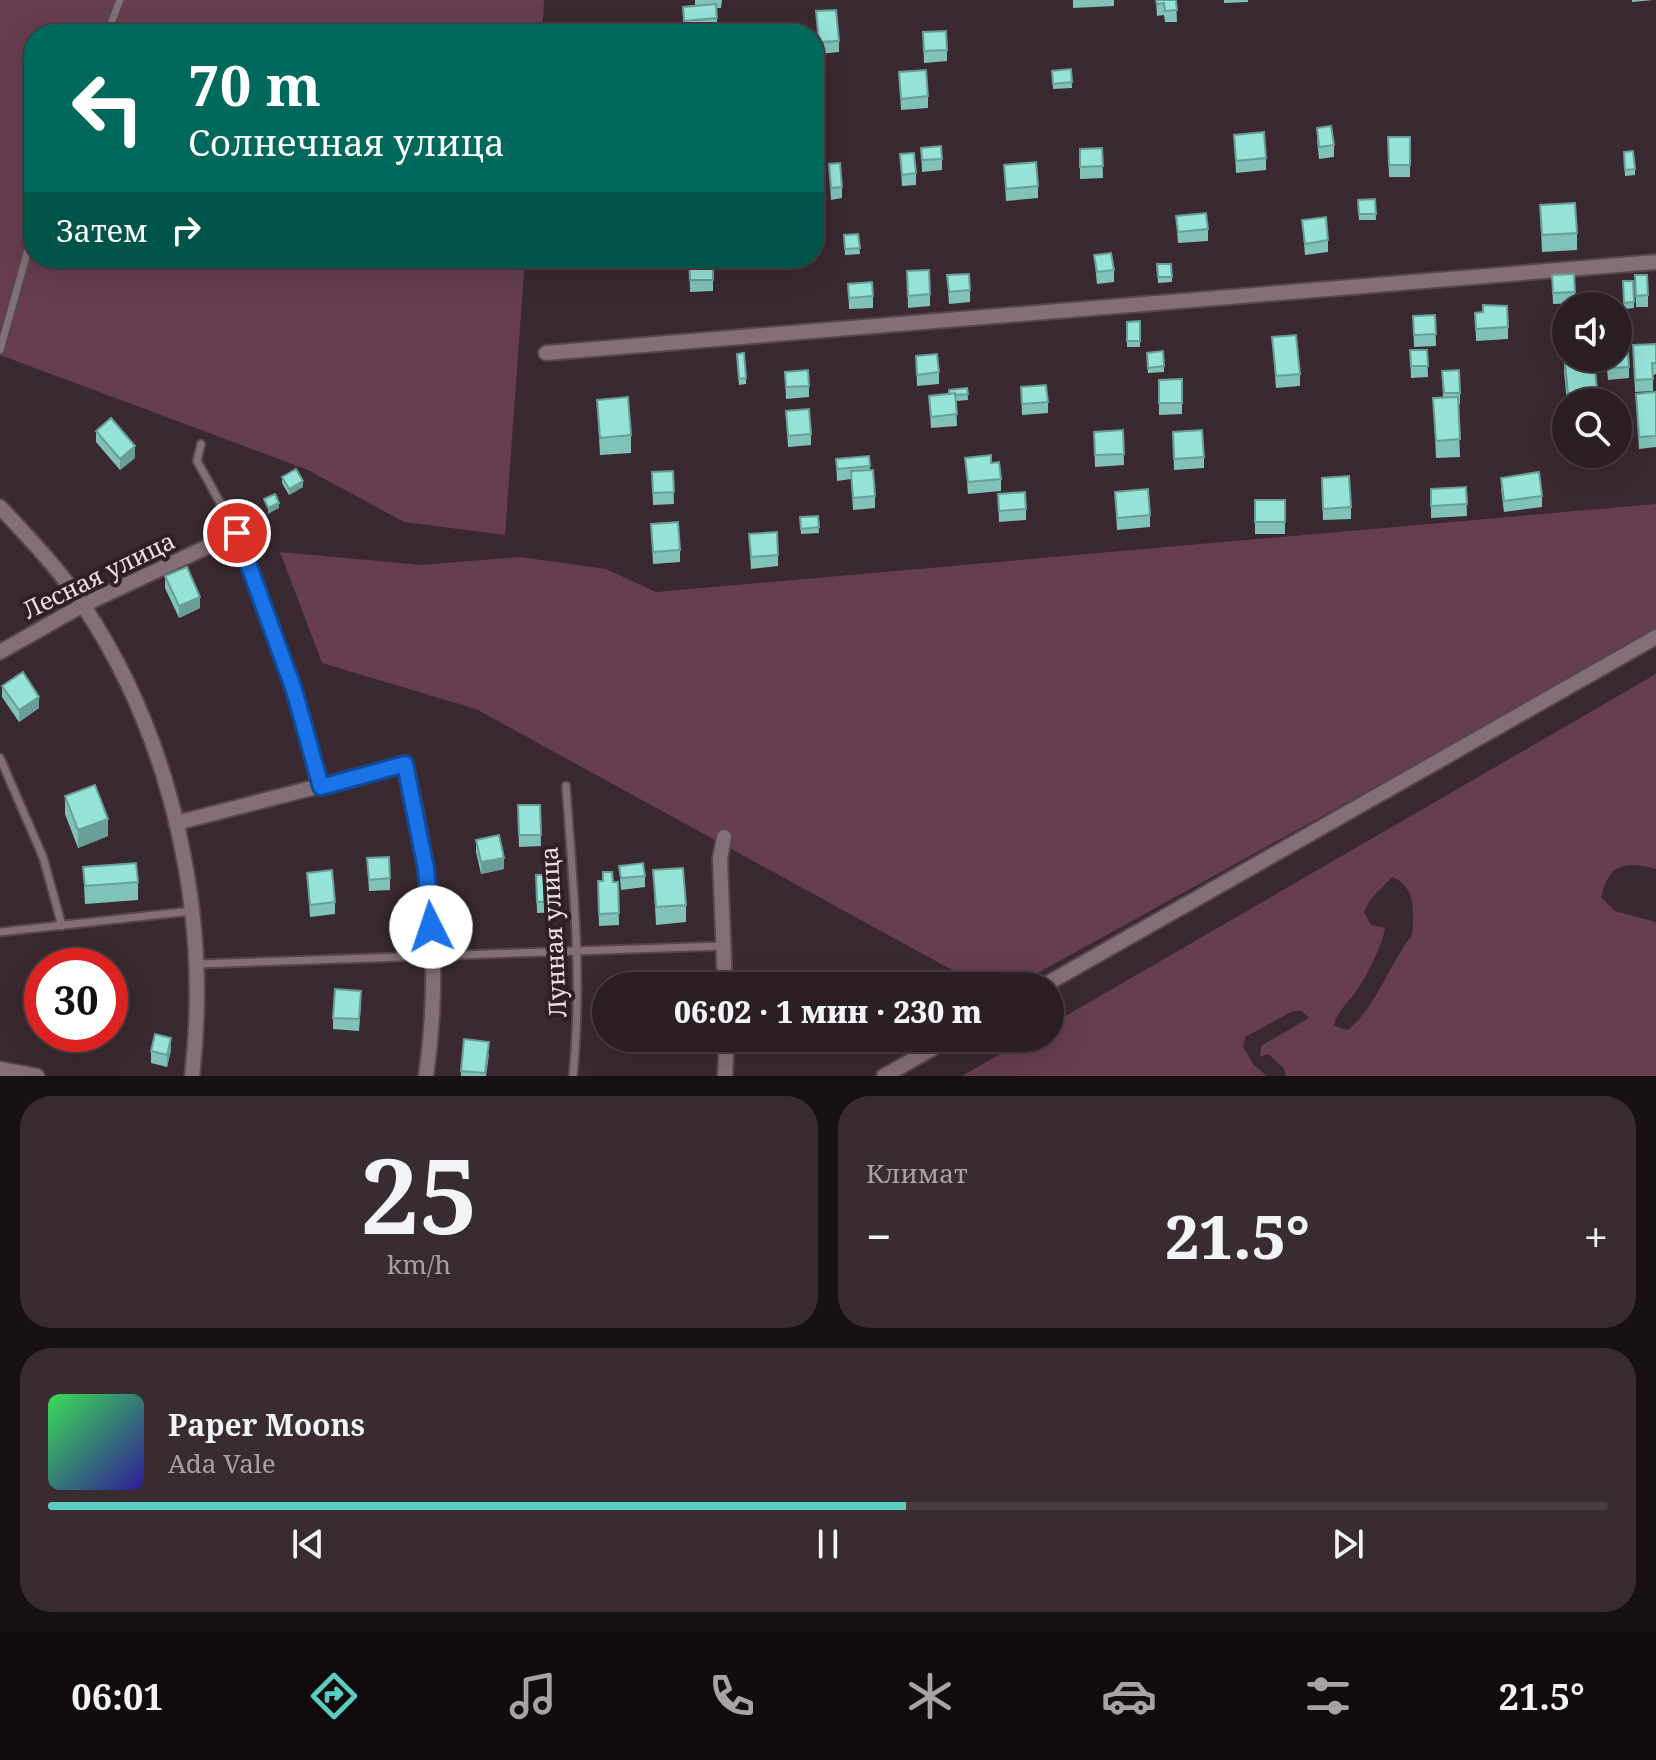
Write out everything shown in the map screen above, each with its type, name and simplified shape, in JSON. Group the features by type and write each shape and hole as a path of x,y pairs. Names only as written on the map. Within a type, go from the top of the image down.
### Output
{"street":[{"path":"546,353 1656,262"},
{"path":"0,507 43,553 83,605 142,717 176,823 192,911 198,1022 192,1076"},
{"path":"237,533 294,690 321,787"},
{"name":"Лесная улица","path":"0,652 83,605 237,533"},
{"path":"1064,974 1656,637"},
{"path":"176,823 405,764 426,869 433,956 432,1034 426,1076"},
{"path":"724,837 720,859 725,972"},
{"path":"725,1076 726,1052"},
{"path":"884,1076 926,1052"},
{"path":"0,1069 37,1076"}],"lane":[{"path":"111,24 120,0"},
{"path":"0,350 24,264"},
{"path":"201,444 197,461 237,533"},
{"path":"0,758 43,857 62,926"},
{"name":"Лунная улица","path":"566,786 578,950 578,1027 573,1076"},
{"path":"0,932 192,911"},
{"path":"197,964 725,946"}],"shaded area":[{"path":"0,0 544,0 543,24 24,24 24,268 524,268 505,535 404,522 308,470 0,355"},
{"path":"1656,504 1656,632 1039,972 952,972 476,709 322,663 280,552 421,565 520,557 606,569 656,592"},
{"path":"1656,674 1656,869 1635,865 1620,867 1609,877 1601,897 1615,911 1656,922 1656,1076 1286,1076 1283,1067 1268,1054 1260,1057 1261,1046 1309,1018 1302,1011 1293,1011 1245,1037 1243,1046 1253,1064 1267,1076 962,1076 1004,1052 1064,1052 1064,1017","holes":["1392,877 1406,887 1412,901 1412,935 1358,1020 1348,1030 1334,1026 1368,971 1384,935 1385,928 1371,925 1364,912 1370,900"]}],"building":[{"path":"1156,0 1176,0 1177,10 1165,11 1164,3 1157,4"},
{"path":"716,4 717,18 684,21 683,7"},
{"path":"836,10 839,41 824,42 824,24 817,24 816,11"},
{"path":"946,31 947,50 924,51 923,32"},
{"path":"1071,69 1072,82 1053,84 1052,71"},
{"path":"926,70 928,96 901,99 899,72"},
{"path":"1331,126 1334,145 1319,147 1317,128"},
{"path":"1264,132 1266,158 1236,161 1234,135"},
{"path":"1388,137 1410,137 1410,165 1389,165"},
{"path":"941,146 942,159 922,160 921,148"},
{"path":"1102,148 1103,166 1080,167 1080,149"},
{"path":"1633,151 1635,169 1625,170 1624,152"},
{"path":"914,153 916,173 902,175 900,154"},
{"path":"1036,162 1038,186 1006,189 1004,165"},
{"path":"840,163 842,187 831,188 829,164"},
{"path":"1375,199 1376,214 1359,214 1358,200"},
{"path":"1575,203 1577,233 1542,235 1540,205"},
{"path":"1206,213 1208,229 1178,232 1176,216"},
{"path":"1326,217 1328,240 1305,244 1302,220"},
{"path":"858,234 860,248 845,249 844,235"},
{"path":"1111,253 1114,270 1097,272 1094,255"},
{"path":"1157,264 1171,264 1172,277 1158,277"},
{"path":"689,268 713,268 713,280 690,280"},
{"path":"929,270 930,294 908,296 907,271"},
{"path":"969,274 970,290 949,292 947,275"},
{"path":"1574,274 1575,292 1553,292 1552,275"},
{"path":"1635,275 1647,275 1648,295 1636,296"},
{"path":"1623,281 1633,281 1634,302 1632,292 1624,292"},
{"path":"872,282 873,296 849,298 848,284"},
{"path":"1483,305 1507,306 1508,327 1476,329 1475,313 1483,312"},
{"path":"1435,315 1436,334 1414,335 1413,316"},
{"path":"1140,321 1140,341 1127,341 1127,322"},
{"path":"1296,335 1300,374 1276,376 1272,337"},
{"path":"1656,344 1653,379 1635,380 1633,345"},
{"path":"1410,350 1427,350 1428,366 1411,366"},
{"path":"1163,351 1164,366 1148,368 1147,353"},
{"path":"744,353 746,378 739,379 737,354"},
{"path":"937,354 939,372 917,375 916,356"},
{"path":"808,370 809,386 786,387 785,372"},
{"path":"1459,370 1460,393 1444,393 1442,371"},
{"path":"1566,372 1595,372 1597,388 1567,388"},
{"path":"1182,379 1182,403 1159,403 1159,380"},
{"path":"1046,385 1048,402 1022,404 1021,387"},
{"path":"967,388 968,394 949,394 949,390"},
{"path":"1656,392 1656,436 1639,437 1636,394"},
{"path":"955,393 957,414 931,417 929,396"},
{"path":"628,397 631,435 600,438 597,400"},
{"path":"1458,397 1460,439 1436,441 1433,398"},
{"path":"809,409 811,434 788,436 786,411"},
{"path":"111,418 135,446 120,459 96,431"},
{"path":"1123,430 1124,454 1095,455 1094,432"},
{"path":"1202,430 1204,457 1174,459 1173,432"},
{"path":"991,455 991,463 999,462 1001,479 968,482 965,458"},
{"path":"869,456 870,466 837,469 836,459"},
{"path":"296,469 303,481 289,489 282,477"},
{"path":"873,470 875,496 853,498 851,471"},
{"path":"673,471 674,492 653,493 652,472"},
{"path":"1539,472 1542,496 1504,501 1501,478"},
{"path":"1349,476 1351,507 1323,509 1322,478"},
{"path":"1466,487 1467,504 1431,506 1431,489"},
{"path":"1148,489 1150,515 1117,518 1115,492"},
{"path":"1025,492 1026,509 999,511 998,494"},
{"path":"275,494 279,503 268,508 264,499"},
{"path":"1255,500 1285,500 1285,522 1255,522"},
{"path":"818,516 819,527 801,529 800,517"},
{"path":"678,522 680,550 653,552 651,524"},
{"path":"777,532 778,555 751,557 749,534"},
{"path":"187,567 200,597 179,606 165,576"},
{"path":"23,672 39,697 19,710 2,686"},
{"path":"95,785 108,819 78,830 65,796"},
{"path":"518,805 540,805 541,835 519,835"},
{"path":"499,835 504,858 481,862 476,840"},
{"path":"389,857 390,878 369,880 367,858"},
{"path":"136,863 138,882 85,886 83,867"},
{"path":"643,863 645,876 621,878 619,866"},
{"path":"683,868 686,905 656,907 653,870"},
{"path":"332,870 335,902 310,905 307,873"},
{"path":"603,872 612,872 613,882 618,882 619,913 599,914 598,881 603,881"},
{"path":"562,874 563,901 537,902 536,875"},
{"path":"335,989 361,991 359,1019 333,1018"},
{"path":"155,1034 171,1038 167,1055 151,1051"},
{"path":"464,1039 489,1042 485,1073 461,1071"}],"route":[{"path":"237,533 294,690 321,787 405,764 416,804 431,927"}]}
